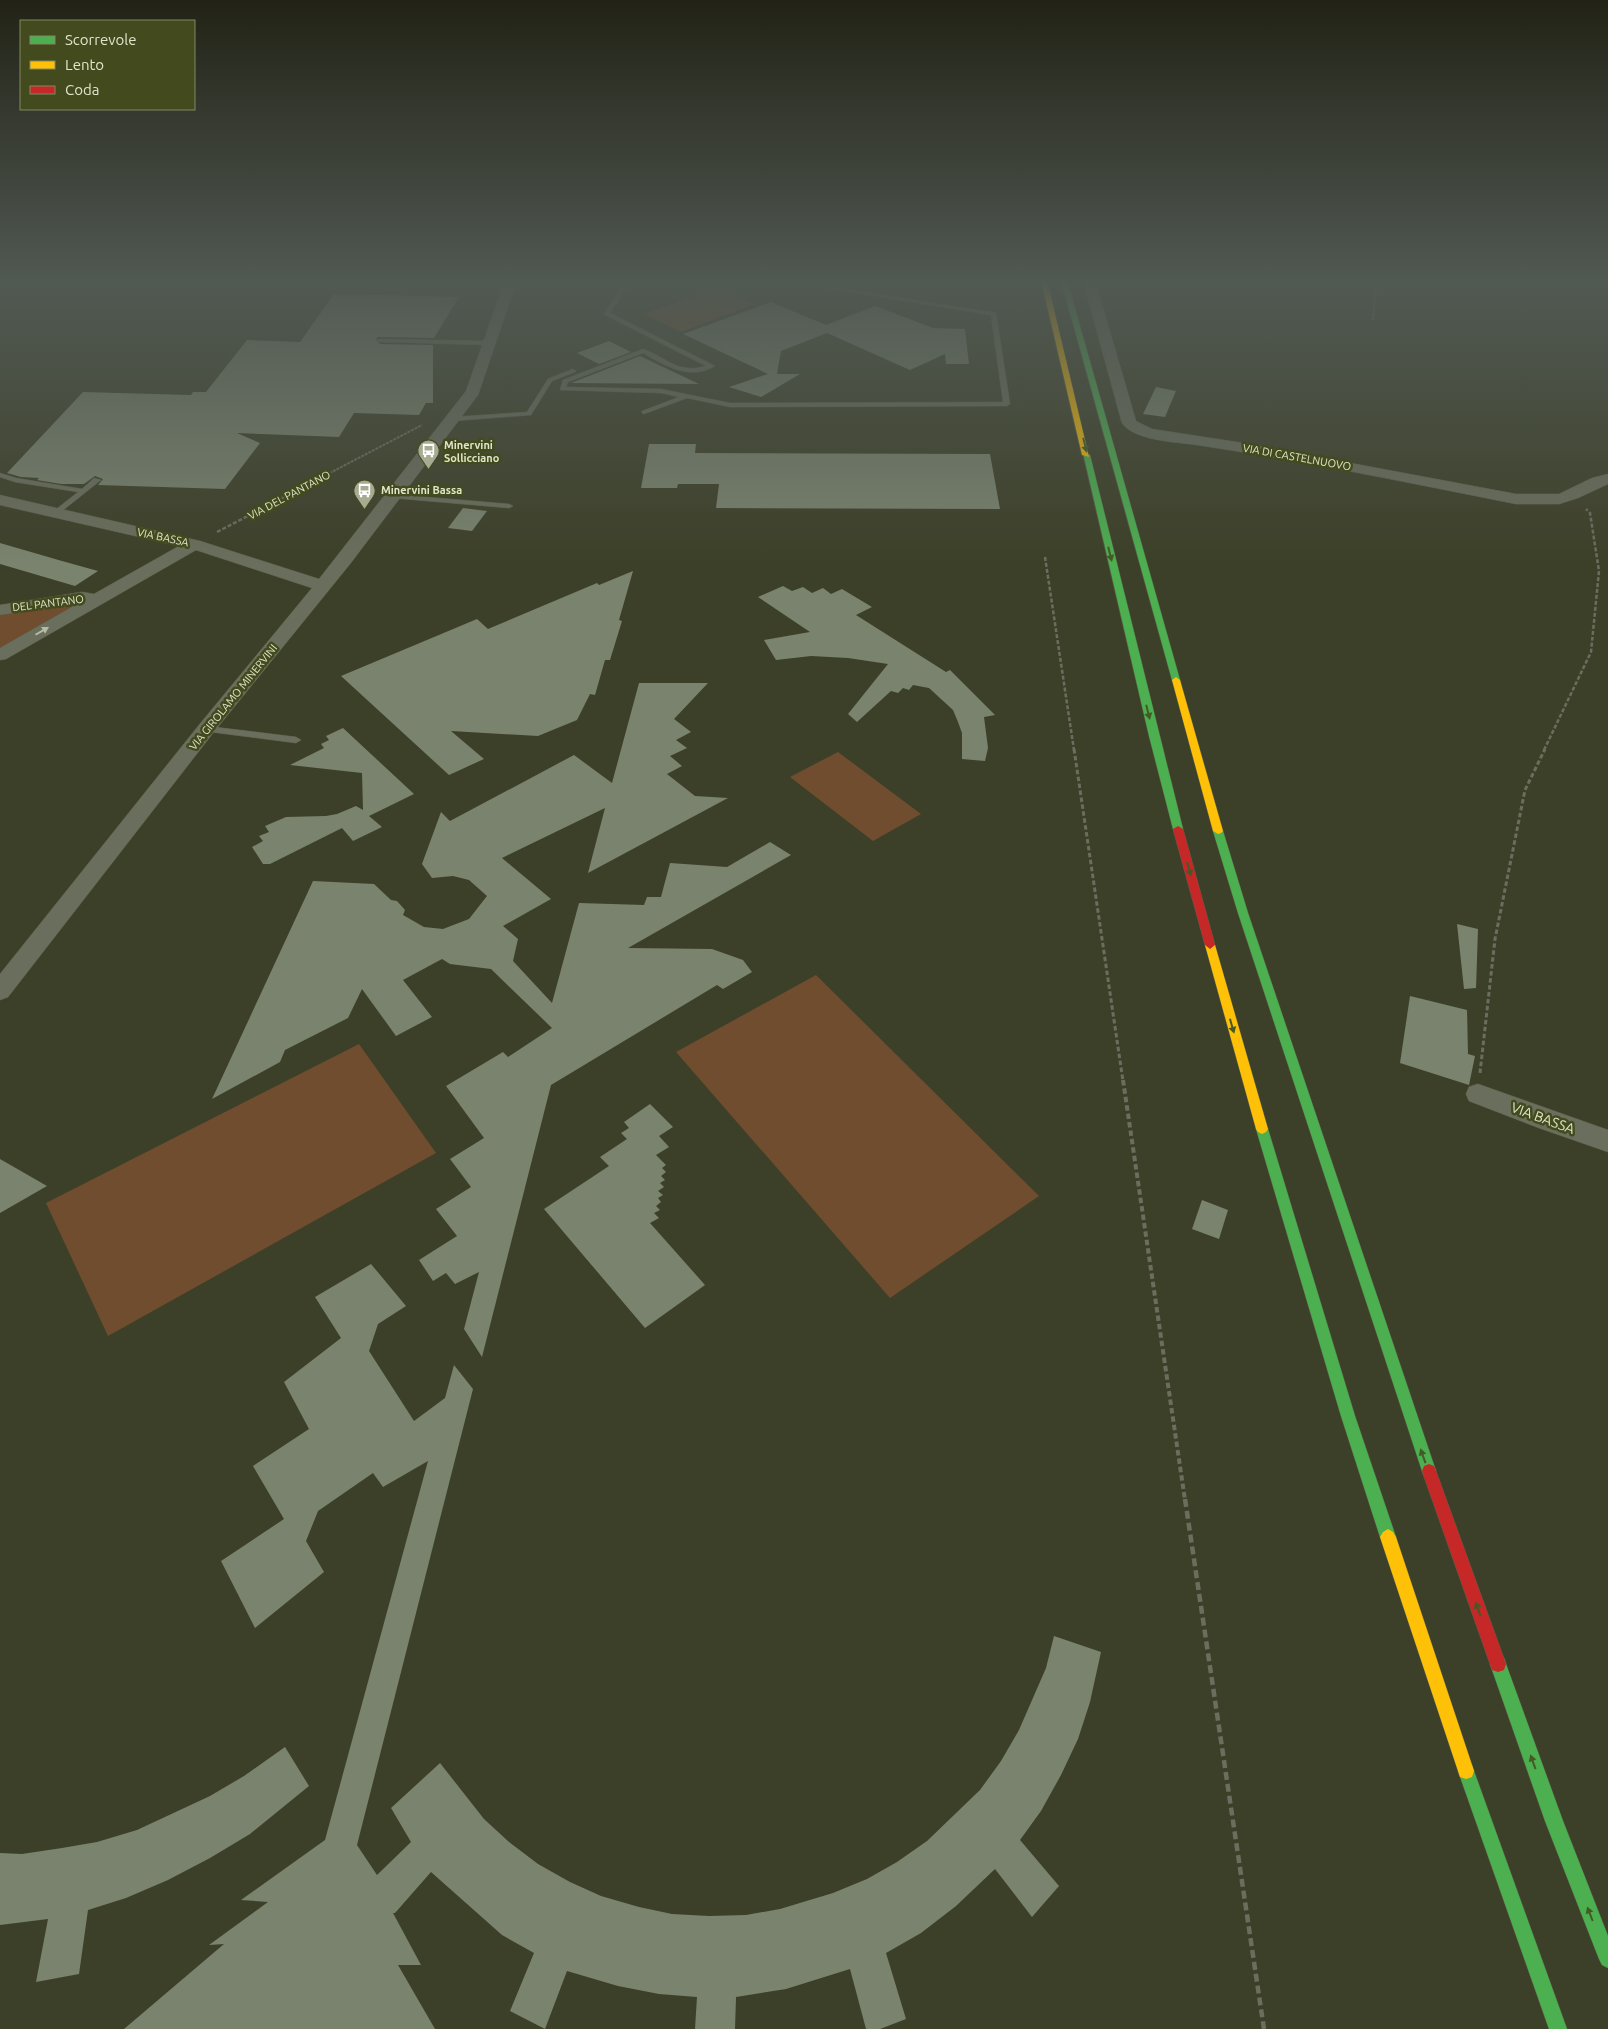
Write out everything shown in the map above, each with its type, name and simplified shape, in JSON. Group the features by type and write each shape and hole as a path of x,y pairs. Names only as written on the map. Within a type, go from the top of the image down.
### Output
{"highway":[{"path":"1067,375 1159,755 1275,1177 1348,1416 1477,1804 1558,2029"},
{"path":"1090,375 1208,797 1243,912 1413,1427 1554,1821 1608,1959"}],"street":[{"name":"VIA GIROLAMO MINERVINI","path":"0,990 453,419 473,392 479,375"},
{"name":"VIA DI CASTELNUOVO","path":"1115,375 1129,423 1135,428 1149,433 1243,447 1516,499 1542,501 1561,499 1572,495 1597,480 1608,479"},
{"name":"VIA BASSA","path":"0,500 194,544 322,586"},
{"path":"0,655 194,544"},
{"name":"DEL PANTANO","path":"0,610 82,597 96,600"},
{"name":"VIA BASSA","path":"1478,1094 1548,1121 1608,1141"}],"lane":[{"path":"453,419 529,414 550,380 564,375"},
{"path":"581,375 565,381 562,389 661,391 730,406 1007,404 1003,375"},
{"path":"644,412 687,396"},
{"path":"0,476 84,491"},
{"path":"57,514 97,480"},
{"path":"393,496 509,506"},
{"path":"206,729 296,740"}],"path":[{"name":"VIA DEL PANTANO","path":"194,544 430,421"},
{"path":"1478,1094 1495,940 1525,790 1591,652 1599,571 1590,513 1572,495"},
{"path":"1045,557 1264,2029"}],"shaded area":[{"path":"82,602 0,652 0,612"},
{"path":"838,752 921,814 873,841 790,777"},
{"path":"816,975 1039,1196 890,1298 676,1052"},
{"path":"359,1044 436,1153 108,1336 46,1203"}],"building":[{"path":"220,375 433,375 433,403 426,403 419,415 354,413 339,437 237,433 260,443 225,489 98,485 103,479 95,476 84,484 61,484 7,473 83,392 191,395 193,392 206,392"},
{"path":"592,375 679,375 699,384 571,383"},
{"path":"766,375 799,375 761,397 729,387"},
{"path":"1156,387 1176,391 1165,417 1143,414"},
{"path":"649,444 696,444 695,453 990,454 1000,509 716,508 719,484 678,484 677,488 641,488"},
{"path":"463,508 487,511 472,531 448,528"},
{"path":"0,543 98,571 75,586 0,564"},
{"path":"633,571 619,620 622,621 610,660 605,660 595,695 590,694 577,720 538,736 451,731 484,759 449,775 341,676 477,619 488,629 597,583 599,585"},
{"path":"783,586 792,591 803,587 812,593 823,588 831,594 842,589 872,607 856,615 946,672 950,670 995,715 984,717 988,748 985,761 962,759 962,733 953,710 929,688 913,685 909,690 903,688 898,693 891,691 857,722 848,714 888,664 848,658 811,656 776,660 764,640 810,632 758,597"},
{"path":"639,683 708,683 674,719 691,732 676,740 687,748 670,756 682,766 667,774 695,796 728,798 588,873 605,808 502,858 551,899 503,926 518,939 513,961 552,1003 579,903 644,905 647,897 661,897 670,863 727,867 770,842 791,855 628,948 712,949 743,960 752,972 723,989 717,985 551,1085 482,1357 464,1329 479,1272 455,1284 446,1273 433,1281 419,1260 457,1236 436,1209 471,1187 450,1159 484,1138 446,1086 503,1052 508,1057 552,1028 491,969 450,964 442,959 403,980 432,1017 396,1036 362,989 348,1018 285,1050 280,1062 212,1099 313,881 374,884 391,900 397,901 405,910 403,915 424,927 443,929 469,919 487,896 469,880 453,876 432,878 422,864 441,812 450,821 574,755 612,783"},
{"path":"343,728 414,794 369,816 382,827 353,841 342,828 270,864 263,864 252,847 263,841 259,836 269,832 265,826 286,817 326,816 337,814 356,806 363,810 362,773 290,765 324,748 321,744 329,740 326,736"},
{"path":"1457,924 1478,929 1476,988 1464,989"},
{"path":"1410,996 1467,1010 1468,1054 1475,1056 1469,1085 1400,1063"},
{"path":"650,1104 673,1127 659,1136 669,1147 656,1155 666,1165 662,1168 666,1172 661,1176 665,1180 660,1183 664,1187 658,1191 663,1195 658,1198 661,1202 656,1206 660,1210 654,1213 659,1218 650,1223 705,1285 645,1328 544,1209 609,1166 600,1157 627,1139 621,1133 629,1128 624,1122"},
{"path":"0,1159 47,1186 0,1213"},
{"path":"1202,1200 1228,1210 1219,1239 1192,1229"},
{"path":"371,1264 406,1306 378,1324 369,1351 414,1421 445,1398 454,1365 473,1389 357,1845 377,1875 411,1842 391,1808 440,1763 484,1819 509,1842 538,1864 570,1882 601,1896 672,1914 709,1916 746,1915 780,1909 833,1893 867,1879 897,1862 927,1841 980,1790 1001,1761 1019,1730 1046,1668 1054,1636 1101,1652 1090,1702 1078,1739 1041,1811 1020,1840 1059,1886 1032,1917 995,1869 956,1906 921,1933 886,1953 906,2019 880,2029 866,2029 850,1969 786,1989 736,1997 735,2029 695,2029 697,1997 659,1994 618,1986 567,1971 545,2029 510,2011 534,1953 502,1935 431,1872 393,1913 421,1965 398,1965 435,2029 124,2029 224,1944 209,1945 268,1902 241,1900 325,1840 428,1461 383,1487 373,1473 318,1511 306,1541 324,1572 255,1628 221,1561 284,1519 253,1466 309,1429 284,1382 341,1338 315,1297"},
{"path":"285,1747 309,1786 250,1834 210,1858 168,1880 126,1898 88,1910 79,1974 36,1982 48,1919 0,1925 0,1853 22,1854 62,1848 97,1842 137,1830 210,1796 244,1776"}],"traffic: fast":[{"path":"1091,375 1176,680"},
{"path":"1086,455 1178,829"},
{"path":"1218,831 1243,913 1429,1471"},
{"path":"1262,1129 1348,1416 1388,1537"},
{"path":"1498,1664 1554,1821 1608,1959"},
{"path":"1466,1771 1558,2029"}],"traffic: slow":[{"path":"1067,375 1086,455"},
{"path":"1176,680 1218,831"},
{"path":"1210,945 1262,1129"},
{"path":"1388,1537 1466,1771"}],"traffic: jam":[{"path":"1178,829 1210,945"},
{"path":"1429,1471 1498,1664"}],"place":[{"name":"Minervini Sollicciano","path":"428,470"},
{"name":"Minervini Bassa","path":"365,509"}]}
